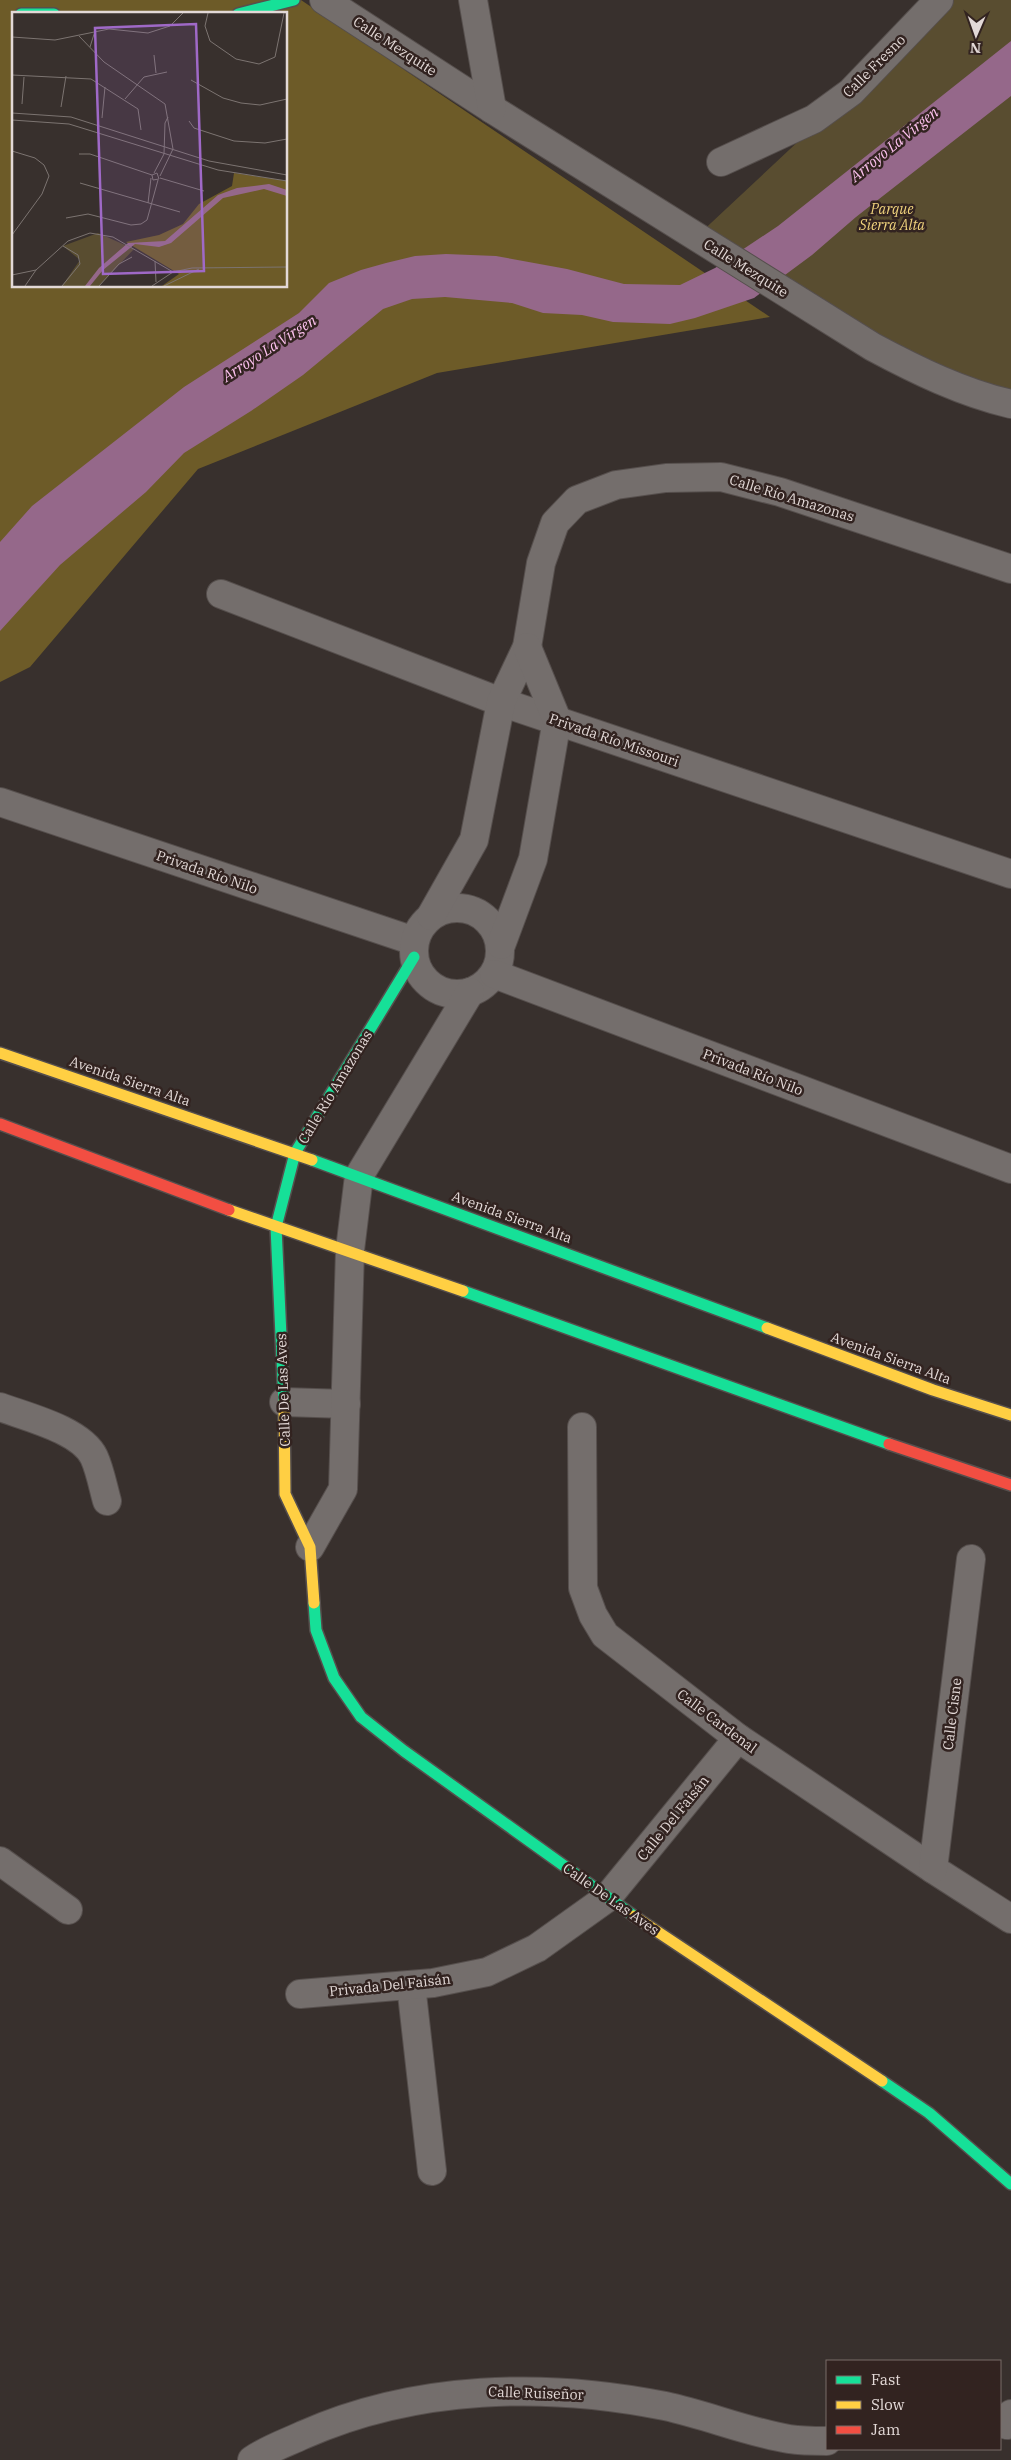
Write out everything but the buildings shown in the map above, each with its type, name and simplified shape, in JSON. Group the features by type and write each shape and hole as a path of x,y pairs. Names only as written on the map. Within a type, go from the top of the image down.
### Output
{"street":[{"path":"246,12 294,0"},
{"name":"Calle Mezquite","path":"324,0 492,109 873,347 906,365 988,399 1011,404"},
{"path":"473,0 492,109"},
{"name":"Calle Fresno","path":"721,162 814,119 851,92 939,0"},
{"name":"Calle Río Amazonas","path":"431,916 474,840 500,702 527,647 541,563 555,523 577,500 616,485 666,478 721,477 780,492 1011,569"},
{"name":"Privada Río Missouri","path":"221,594 500,702 1011,874"},
{"path":"501,945 496,930 487,918 474,911 459,907 444,909 431,916 420,928 414,949 419,971 428,983 441,991 456,994 470,992 484,985 494,974 500,960 501,945 533,859 557,720 527,647"},
{"name":"Privada Río Nilo","path":"0,802 414,949"},
{"name":"Calle Río Amazonas","path":"276,1227 295,1153 414,949"},
{"name":"Privada Río Nilo","path":"494,974 1011,1169"},
{"path":"310,1547 343,1489 350,1250 359,1176 470,992"},
{"name":"Avenida Sierra Alta","path":"0,1053 295,1153 933,1390 1011,1415"},
{"path":"0,1124 276,1227 350,1250 911,1452 1011,1485"},
{"name":"Calle De Las Aves","path":"276,1227 284,1402 285,1494 310,1547 316,1630 334,1678 361,1717 404,1751 607,1898 929,2113 1011,2184"},
{"path":"284,1402 346,1404"},
{"path":"0,1407 51,1426 79,1440 93,1456 107,1502"},
{"name":"Calle Cardenal","path":"582,1427 583,1588 593,1615 605,1635 738,1738 1011,1919"},
{"name":"Calle Cisne","path":"933,1869 971,1559"},
{"name":"Calle Del Faisán","path":"607,1898 738,1738"},
{"path":"0,1861 68,1910"},
{"name":"Privada Del Faisán","path":"300,1994 433,1983 486,1972 537,1948 607,1898"},
{"path":"411,1985 432,2171"},
{"name":"Calle Ruiseñor","path":"252,2460 263,2453 323,2426 390,2405 483,2392 577,2393 665,2406 790,2439 826,2442"}],"green space":[{"name":"Parque Sierra Alta","path":"939,0 1011,0 1011,404 988,399 696,237 851,92"}],"shaded area":[{"path":"0,0 301,0 770,317 437,373 198,469 30,667 0,682"}],"water":[{"name":"Arroyo La Virgen","path":"1011,41 1011,96 856,217 812,255 754,298 695,318 670,324 613,322 582,315 543,313 512,303 445,297 412,299 383,309 303,375 251,411 184,453 146,492 60,565 0,631 0,542 32,506 184,387 299,313 329,283 361,270 386,263 415,256 446,254 496,256 567,269 624,284 680,285 715,268 778,226"}],"traffic: fast":[{"path":"246,12 294,0"},
{"path":"284,1402 276,1227 295,1153 414,957"},
{"path":"312,1160 767,1328"},
{"path":"463,1291 889,1444"},
{"path":"314,1603 316,1630 334,1678 361,1717 404,1751 634,1916"},
{"path":"882,2081 929,2113 1011,2184"}],"traffic: slow":[{"path":"0,1053 312,1160"},
{"path":"229,1210 463,1291"},
{"path":"767,1328 933,1390 1011,1415"},
{"path":"284,1402 285,1494 310,1547 314,1603"},
{"path":"634,1916 882,2081"}],"traffic: jam":[{"path":"0,1124 229,1210"},
{"path":"889,1444 1011,1485"}]}
